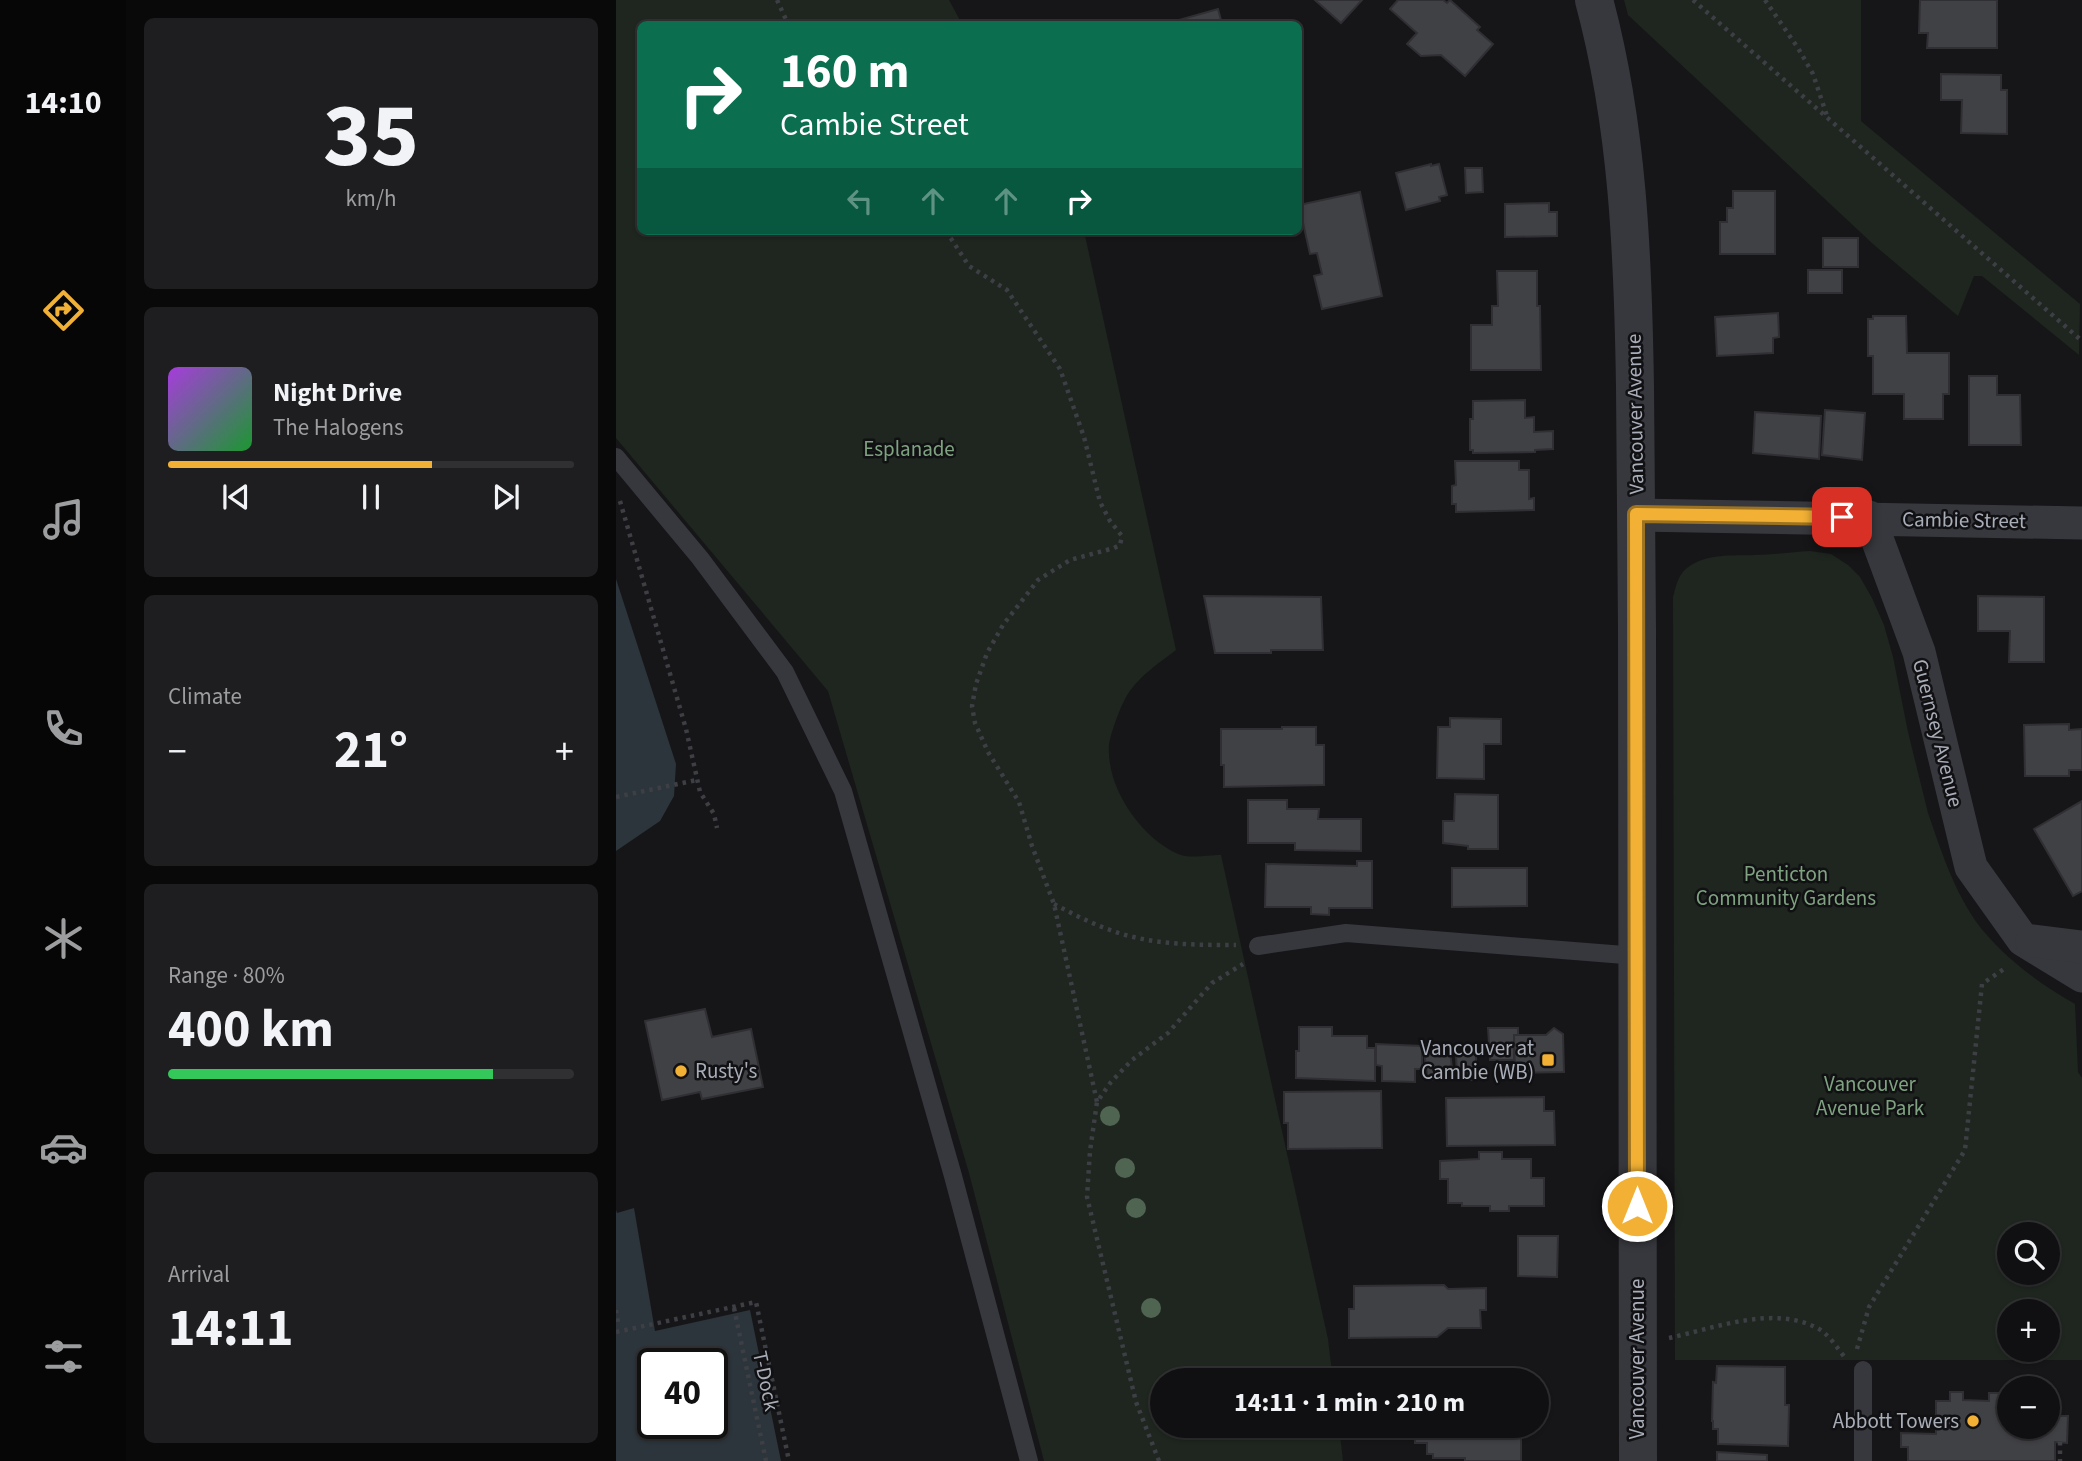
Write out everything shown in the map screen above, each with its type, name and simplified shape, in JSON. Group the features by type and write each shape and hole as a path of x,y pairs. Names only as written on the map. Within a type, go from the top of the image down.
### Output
{"street":[{"name":"Vancouver Avenue","path":"1594,0 1614,85 1629,207 1634,321 1638,1461"},
{"name":"Cambie Street","path":"1636,514 2082,523"},
{"name":"Guernsey Avenue","path":"1869,517 1919,652 1971,867 2030,944"},
{"path":"2030,944 2082,947"},
{"path":"2030,944 2082,976"}],"lane":[{"path":"616,457 700,558 785,672 843,791 953,1176 1029,1461"},
{"path":"1258,946 1346,933 1637,956"},
{"path":"1857,1368 1863,1461"}],"path":[{"path":"777,0 787,21"},
{"path":"1693,0 2082,341"},
{"path":"1765,0 1798,48 1812,74 1828,119"},
{"path":"949,235 969,266 1007,290 1060,369 1084,437 1100,502 1122,536 1120,545 1070,560 1038,580 1003,625 987,653 972,705 975,723 988,752 1019,802 1054,904 1097,1102 1087,1197 1136,1402 1159,1461"},
{"path":"619,497 686,729 700,792 714,814 717,828"},
{"path":"616,797 697,780"},
{"path":"1054,904 1115,932 1147,940 1258,946"},
{"path":"1857,1368 1869,1307 1965,1150 1982,984 2030,944"},
{"path":"1097,1102 1132,1060 1168,1033 1212,983 1240,968 1258,946"},
{"path":"616,1332 756,1303 789,1461"},
{"name":"T-Dock","path":"734,1308 766,1461"},
{"path":"616,1310 616,1322"},
{"path":"1637,1344 1780,1317 1819,1328 1857,1368"},
{"path":"2060,1442 2060,1461"}],"green space":[{"name":"Esplanade","path":"616,0 949,0 960,21 637,21 637,235 1085,235 1176,650 1141,678 1125,699 1109,745 1113,777 1128,809 1151,836 1164,846 1178,854 1193,857 1221,855 1328,1339 1331,1368 1150,1368 1150,1438 1340,1438 1343,1461 1044,1461 969,1173 828,691 616,438"},
{"path":"1624,0 1861,0 1861,121 2080,304 2079,355 1982,276 1974,276 1958,316 1873,244 1628,15"},
{"name":"Vancouver Avenue Park","path":"1810,551 1831,554 1860,577 1884,625 1928,813 1951,876 1967,907 1986,934 2016,964 2075,1004 2078,1072 2082,1078 2082,1360 2060,1360 2060,1299 1997,1299 1997,1360 1675,1360 1673,597 1681,574 1694,563 1720,556"}],"shaded area":[{"path":"616,579 676,764 674,796 660,821 616,851"},
{"path":"634,1208 655,1331 750,1310 781,1461 616,1461 616,1210 617,1213"}],"building":[{"path":"1315,0 1362,0 1341,23"},
{"path":"1398,0 1443,0 1447,3 1450,0 1480,27 1477,30 1493,44 1465,76 1441,55 1421,56 1407,44 1417,33 1390,9"},
{"path":"1920,0 1997,0 1997,48 1927,48 1928,33 1919,33"},
{"path":"1218,9 1221,21 1176,21"},
{"path":"1941,74 2001,75 2001,90 2007,90 2007,134 1961,133 1962,100 1941,100"},
{"path":"1439,164 1447,195 1439,197 1440,201 1406,210 1396,173"},
{"path":"1465,168 1482,168 1483,192 1466,193"},
{"path":"1733,191 1775,191 1775,254 1720,254 1720,222 1727,222 1727,208 1733,208"},
{"path":"1360,192 1382,296 1322,309 1314,276 1322,274 1317,253 1310,254 1302,218 1302,204"},
{"path":"1549,203 1549,212 1557,212 1557,236 1505,237 1505,204"},
{"path":"1823,238 1858,238 1858,267 1823,267"},
{"path":"1808,270 1842,270 1842,293 1808,293"},
{"path":"1497,271 1537,271 1541,370 1471,370 1471,325 1492,325 1492,306 1498,306"},
{"path":"1778,313 1779,337 1773,338 1773,353 1717,356 1715,317"},
{"path":"1873,316 1906,316 1907,353 1949,353 1949,394 1943,394 1943,419 1904,419 1904,394 1873,394 1873,356 1868,356 1868,319 1873,319"},
{"path":"1969,376 1997,376 1997,395 2020,395 2021,445 1969,445"},
{"path":"1525,400 1525,418 1534,417 1534,432 1553,431 1553,449 1473,453 1473,450 1470,450 1473,401"},
{"path":"1825,410 1865,413 1862,460 1822,455"},
{"path":"1755,412 1821,416 1819,459 1753,453"},
{"path":"1455,461 1519,461 1519,470 1529,470 1529,499 1534,498 1534,510 1456,512 1456,504 1452,504 1452,486 1456,485"},
{"path":"1204,596 1321,597 1323,650 1215,653"},
{"path":"1978,596 2044,597 2044,662 2009,662 2010,631 1978,631"},
{"path":"1450,718 1501,719 1501,744 1484,744 1484,779 1437,778 1438,727 1450,727"},
{"path":"2069,724 2069,730 2082,729 2082,770 2069,770 2069,776 2025,776 2024,725"},
{"path":"1316,727 1316,745 1324,745 1324,785 1224,787 1221,729"},
{"path":"1455,794 1498,795 1498,849 1468,849 1468,846 1443,843 1443,821 1454,821"},
{"path":"1248,800 1287,800 1287,809 1319,809 1318,819 1361,819 1361,851 1295,850 1295,843 1248,843"},
{"path":"2082,801 2082,891 2073,896 2034,829"},
{"path":"1357,861 1372,861 1372,908 1329,908 1329,915 1311,914 1311,907 1265,907 1266,864 1357,866"},
{"path":"1452,868 1527,868 1527,906 1452,907"},
{"path":"705,1009 712,1037 751,1029 763,1087 702,1099 700,1092 662,1100 645,1021"},
{"path":"1299,1027 1332,1027 1332,1036 1367,1036 1367,1048 1375,1048 1375,1081 1296,1078"},
{"path":"1488,1028 1518,1028 1518,1035 1514,1035 1514,1060 1490,1060"},
{"path":"1554,1028 1563,1034 1564,1072 1515,1073 1514,1035 1546,1035"},
{"path":"1449,1043 1453,1077 1428,1080 1423,1046"},
{"path":"1376,1044 1422,1046 1422,1069 1415,1069 1415,1082 1382,1081 1382,1066 1376,1065"},
{"path":"1476,1052 1476,1080 1457,1080 1456,1053"},
{"path":"1381,1091 1382,1148 1288,1149 1288,1123 1284,1123 1284,1092"},
{"path":"1544,1097 1544,1111 1554,1111 1555,1145 1447,1146 1446,1098"},
{"path":"1479,1152 1502,1152 1502,1159 1531,1159 1531,1178 1544,1178 1544,1206 1509,1206 1509,1211 1490,1211 1490,1206 1448,1203 1448,1179 1440,1179 1440,1161 1479,1159"},
{"path":"1518,1236 1558,1236 1557,1277 1518,1276"},
{"path":"1444,1285 1448,1289 1486,1288 1486,1310 1480,1310 1481,1328 1448,1328 1437,1337 1349,1338 1349,1309 1354,1309 1354,1286"},
{"path":"1717,1366 1785,1367 1785,1405 1789,1405 1788,1446 1718,1444 1718,1429 1713,1429 1712,1421 1713,1382 1716,1383"},
{"name":"Abbott Towers","path":"1950,1392 1963,1392 1963,1400 1989,1401 1989,1393 1997,1393 1997,1439 2060,1439 2060,1416 2068,1416 2067,1443 2055,1442 2055,1461 1908,1461 1908,1447 1901,1447 1901,1433 1936,1434 1936,1401 1950,1401"},
{"path":"1415,1438 1521,1438 1521,1461 1433,1458 1433,1454 1427,1454 1427,1443 1415,1443"},
{"path":"1717,1452 1767,1455 1767,1461 1717,1461"}],"place":[{"name":"Vancouver at Cambie (WB)","path":"1548,1060"},
{"name":"Rusty's","path":"681,1071"},
{"name":"Abbott Towers","path":"1973,1421"}],"route":[{"path":"1637,1206 1636,514 1842,517"}],"park label":[{"name":"Penticton Community Gardens","path":"1786,886"}]}
